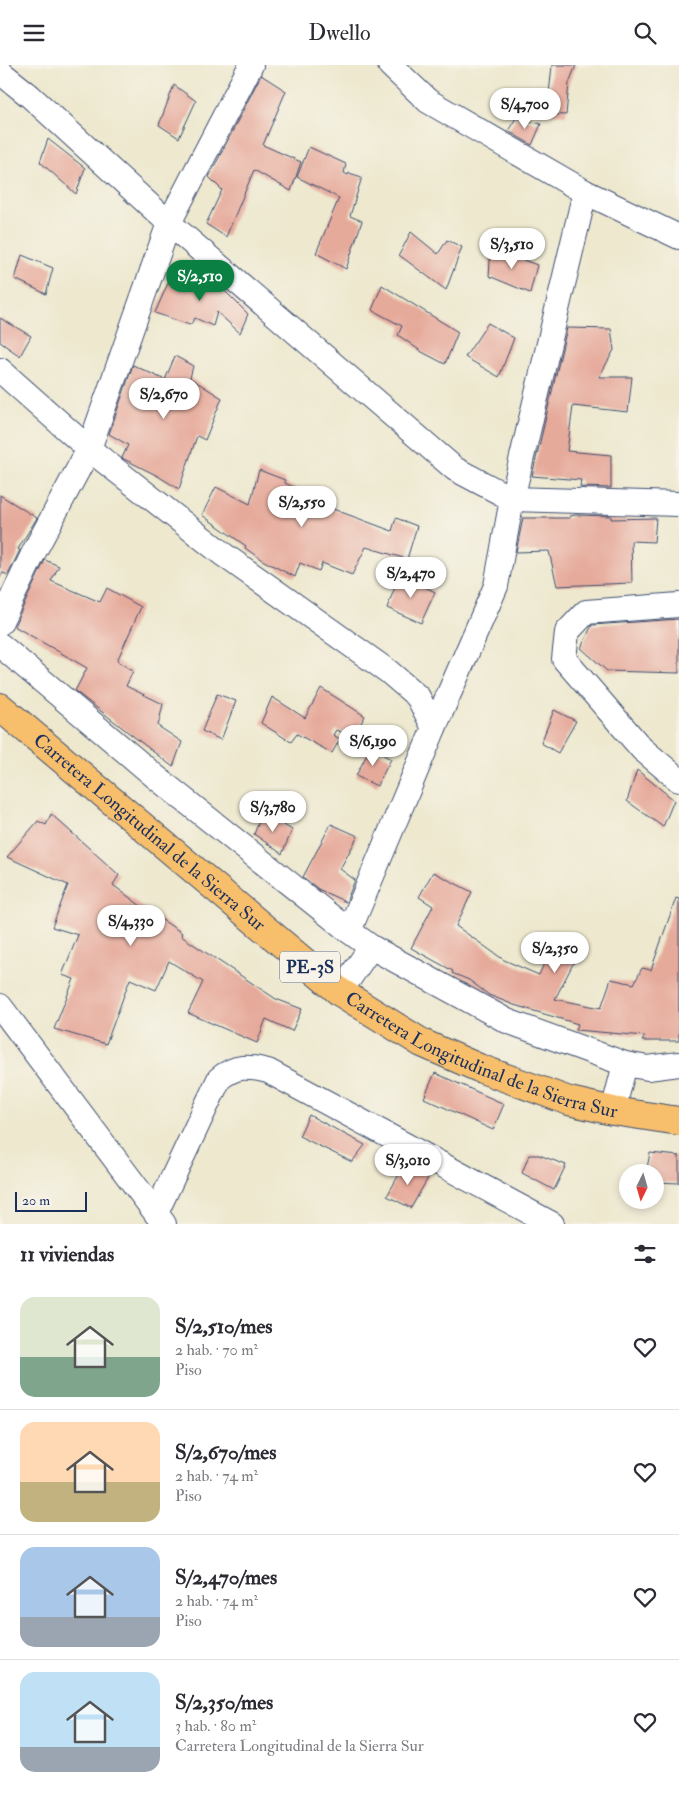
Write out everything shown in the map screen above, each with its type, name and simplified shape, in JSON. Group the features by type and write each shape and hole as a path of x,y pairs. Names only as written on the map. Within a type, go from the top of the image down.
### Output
{"highway":[{"name":"Carretera Longitudinal de la Sierra Sur","path":"0,707 340,992 422,1043 478,1068 569,1101 613,1111 679,1121"}],"street":[{"path":"0,623 35,551 89,449 169,223 251,65"},
{"path":"390,65 428,101 584,192 679,237"},
{"path":"0,72 30,96 169,223 455,469 512,499 679,504"},
{"path":"349,931 434,728 496,587 512,499 584,192"},
{"path":"0,370 89,449 224,555 389,672 418,697 434,728"},
{"path":"679,605 586,612 567,632 564,659 642,749 679,780"},
{"path":"0,645 158,777 371,947 507,1021 625,1064 648,1068 679,1065"},
{"path":"340,992 371,947"},
{"path":"0,1006 160,1218 219,1079 231,1071 251,1067 268,1071 552,1224"},
{"path":"613,1111 625,1064"}],"building":[{"path":"552,65 576,65 569,83 566,115 547,114"},
{"path":"261,75 286,91 263,145 301,162 291,191 254,170 226,237 206,224 222,190 209,177"},
{"path":"174,85 196,101 179,138 159,125"},
{"path":"516,118 541,124 532,145 508,131"},
{"path":"48,139 85,168 76,194 40,162"},
{"path":"309,147 346,164 344,173 362,177 350,216 362,221 346,269 316,253 339,198 297,177"},
{"path":"411,232 438,254 447,240 462,247 446,290 399,255"},
{"path":"491,248 537,265 530,293 489,276"},
{"path":"22,255 53,268 46,294 15,279"},
{"path":"193,267 227,293 248,314 240,333 217,312 213,326 195,318 190,325 155,313 171,276 186,282"},
{"path":"382,285 458,332 445,364 422,352 398,335 402,326 372,310"},
{"path":"0,318 31,336 20,356 0,342"},
{"path":"488,323 514,338 499,377 465,357"},
{"path":"567,328 611,329 614,350 599,377 632,377 628,412 573,406 567,451 611,455 611,488 580,487 581,480 532,476"},
{"path":"175,356 193,366 190,378 222,398 205,440 197,436 179,489 122,458 128,445 109,434 133,365 165,380"},
{"path":"259,470 285,480 285,483 334,507 333,509 392,531 396,518 417,526 407,559 366,547 352,575 322,563 319,571 300,563 295,577 262,560 245,548 246,546 202,515 216,487 250,504"},
{"path":"0,495 37,518 18,549 20,550 8,575 3,573 0,577"},
{"path":"570,516 611,516 611,519 656,518 654,542 631,541 632,583 557,586 549,551 516,552 523,518 570,518"},
{"path":"45,560 59,566 51,581 100,602 107,588 141,607 117,661 133,671 126,686 163,704 158,726 182,742 173,767 75,691 87,668 14,626"},
{"path":"400,574 435,592 421,623 387,608"},
{"path":"679,619 679,673 607,671 581,648 592,625"},
{"path":"321,688 365,716 353,737 336,730 333,735 340,739 332,753 297,734 291,742 261,723 272,697 305,718"},
{"path":"217,694 236,701 221,740 202,731"},
{"path":"554,710 576,721 558,753 541,743"},
{"path":"370,748 391,759 377,786 356,776"},
{"path":"637,770 674,800 663,827 627,801"},
{"path":"263,812 292,830 282,854 254,834"},
{"path":"51,814 119,875 113,885 182,933 181,936 276,999 302,1009 292,1031 266,1019 257,1043 188,1013 203,982 169,961 156,990 130,979 106,1044 54,1029 74,979 62,975 78,935 52,927 68,885 7,857 38,821 46,825"},
{"path":"331,824 358,836 340,869 355,880 346,902 318,889 303,877"},
{"path":"433,872 472,892 456,926 504,960 539,975 550,950 575,960 555,999 601,1008 611,979 634,984 642,968 651,970 676,898 679,899 679,1041 642,1041 645,1036 576,1030 578,1024 514,1005 489,995 469,980 452,973 453,971 411,948 433,906 419,897"},
{"path":"435,1073 504,1104 493,1130 424,1098"},
{"path":"309,1115 365,1145 352,1162 299,1136"},
{"path":"650,1153 679,1156 679,1183 664,1182 664,1164 648,1164"},
{"path":"529,1155 539,1155 566,1165 554,1190 522,1173"},
{"path":"405,1164 429,1176 411,1208 387,1196"}]}
